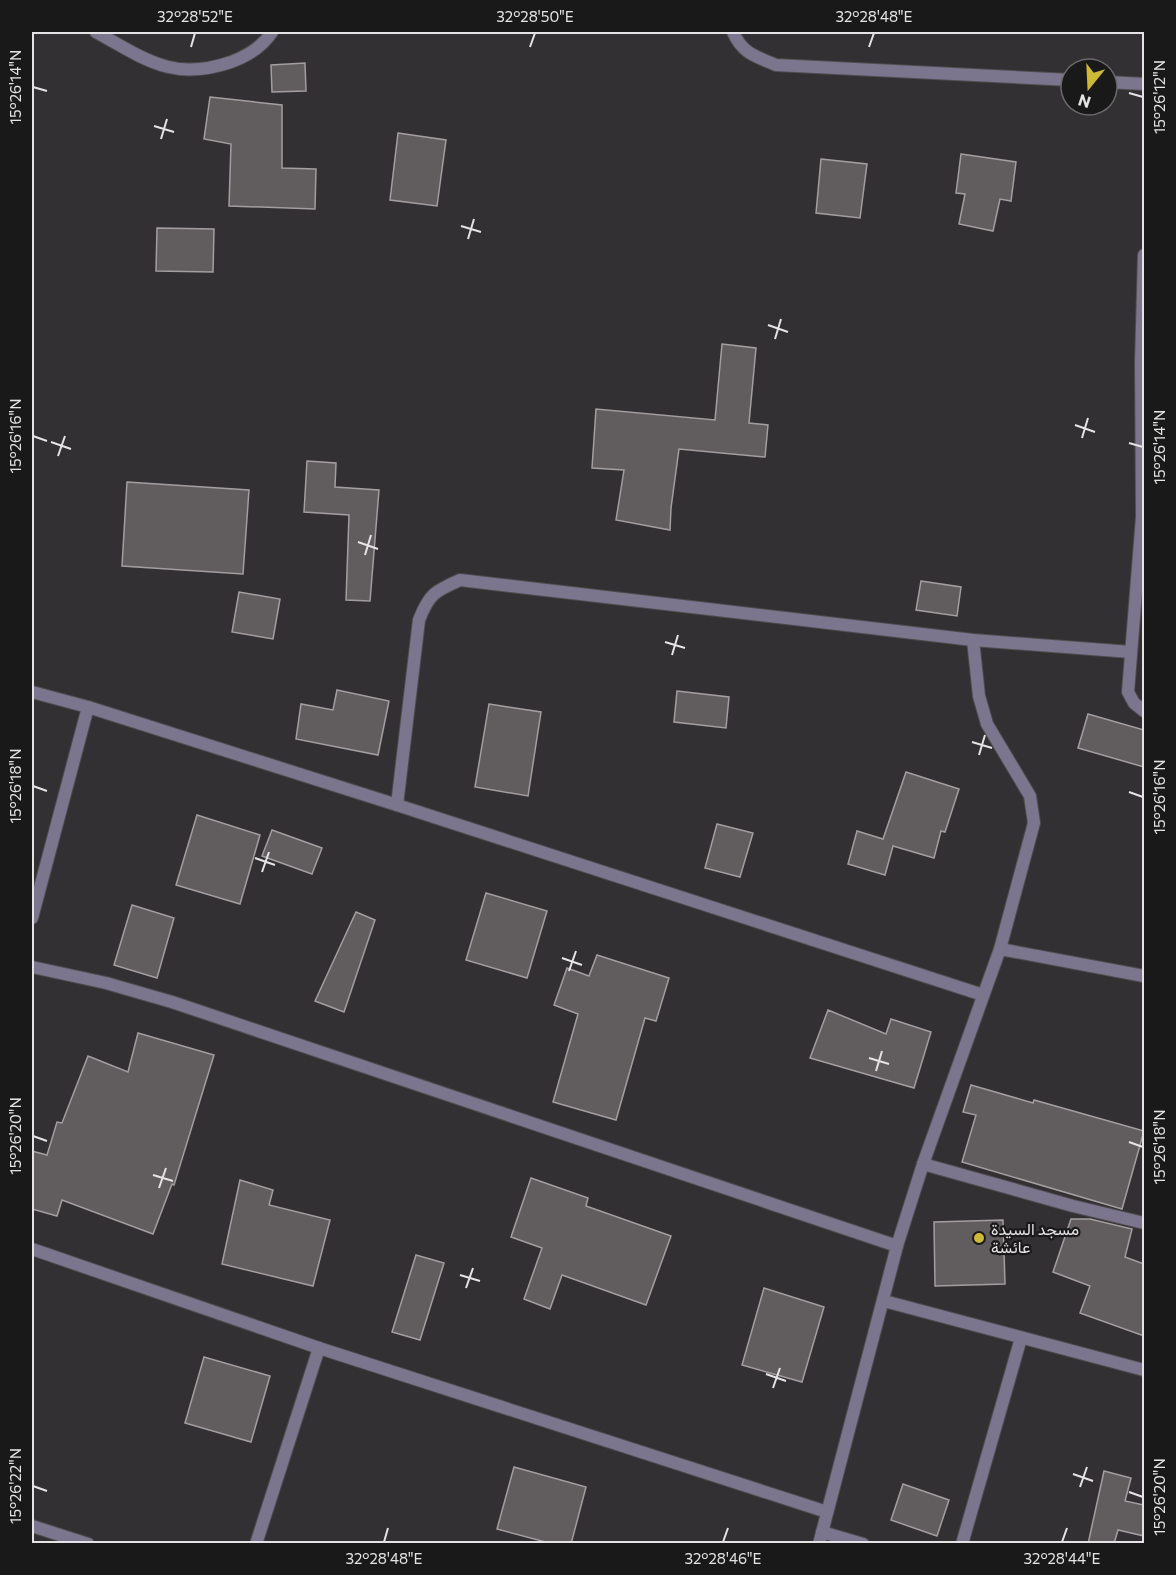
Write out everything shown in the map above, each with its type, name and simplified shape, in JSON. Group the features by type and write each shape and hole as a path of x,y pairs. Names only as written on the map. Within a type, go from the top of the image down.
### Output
{"street":[{"path":"96,32 154,64 189,71 213,68 242,57 266,41 272,32"},
{"path":"733,32 738,44 752,55 776,64 1059,79"},
{"path":"1119,83 1144,84"},
{"path":"1144,255 1142,517 1128,692 1134,703 1144,711"},
{"path":"397,805 419,620 425,604 437,590 460,580 973,640 1131,652"},
{"path":"863,1544 820,1538 897,1246 923,1164 1000,949 1034,823 1030,796 987,724 979,696 973,640"},
{"path":"32,692 88,707 397,805 983,995"},
{"path":"32,918 88,707"},
{"path":"1000,949 1144,976"},
{"path":"32,967 106,983 172,1002 897,1246"},
{"path":"923,1164 1073,1206 1144,1223"},
{"path":"32,1249 319,1348 827,1512"},
{"path":"884,1301 1144,1370"},
{"path":"962,1544 1021,1338"},
{"path":"256,1544 319,1348"},
{"path":"32,1526 88,1544"}],"building":[{"path":"305,63 306,91 272,92 271,65"},
{"path":"210,97 282,105 282,168 316,169 315,209 229,206 231,144 204,139"},
{"path":"398,133 446,140 437,206 390,200"},
{"path":"961,154 1016,162 1011,201 1000,199 993,231 959,224 965,194 956,193"},
{"path":"821,159 867,164 860,218 816,213"},
{"path":"157,228 214,229 213,272 156,271"},
{"path":"722,344 756,348 749,423 768,425 765,457 679,449 670,530 616,520 624,470 592,468 596,409 715,420"},
{"path":"307,461 336,463 335,487 379,490 370,601 346,600 349,515 304,512"},
{"path":"127,482 249,490 243,574 122,566"},
{"path":"921,581 961,587 957,616 916,610"},
{"path":"239,592 280,599 273,639 232,632"},
{"path":"337,690 389,701 378,755 296,739 301,704 333,710"},
{"path":"677,691 729,697 726,728 674,722"},
{"path":"489,704 541,712 528,796 475,787"},
{"path":"1088,714 1144,730 1144,767 1078,748"},
{"path":"906,772 959,789 945,832 941,831 934,858 893,846 885,875 848,864 857,831 883,839"},
{"path":"197,815 260,835 240,904 176,885"},
{"path":"717,824 753,833 740,877 705,868"},
{"path":"272,830 322,848 312,874 262,856"},
{"path":"486,893 547,911 527,978 466,960"},
{"path":"132,905 174,918 157,978 114,965"},
{"path":"356,912 375,920 344,1012 315,1001"},
{"path":"597,955 669,978 656,1021 645,1018 616,1120 553,1102 578,1014 554,1005 567,968 589,976"},
{"path":"828,1010 886,1034 891,1019 931,1032 914,1088 810,1058"},
{"path":"138,1033 214,1055 174,1185 172,1184 153,1234 62,1200 57,1216 32,1209 32,1151 47,1155 57,1122 62,1123 88,1056 128,1072"},
{"path":"971,1085 1144,1131 1122,1209 962,1162 976,1115 963,1112"},
{"path":"531,1178 588,1198 586,1206 671,1236 646,1305 562,1275 550,1309 524,1299 542,1248 511,1237"},
{"path":"240,1180 273,1190 269,1205 330,1220 313,1286 222,1264"},
{"path":"1071,1219 1090,1219 1132,1229 1125,1257 1144,1264 1144,1336 1080,1313 1090,1286 1053,1272"},
{"path":"1003,1220 1005,1284 935,1286 934,1222"},
{"path":"416,1255 444,1263 420,1340 392,1332"},
{"path":"764,1288 824,1307 802,1382 742,1365"},
{"path":"204,1357 270,1376 251,1442 185,1423"},
{"path":"514,1467 586,1487 571,1544 553,1544 497,1529"},
{"path":"1104,1471 1131,1478 1125,1501 1144,1505 1144,1536 1118,1530 1114,1544 1088,1544"},
{"path":"903,1484 949,1500 937,1536 891,1520"}],"place":[{"name":"مسجد السيدة عائشة","path":"979,1238"}]}
